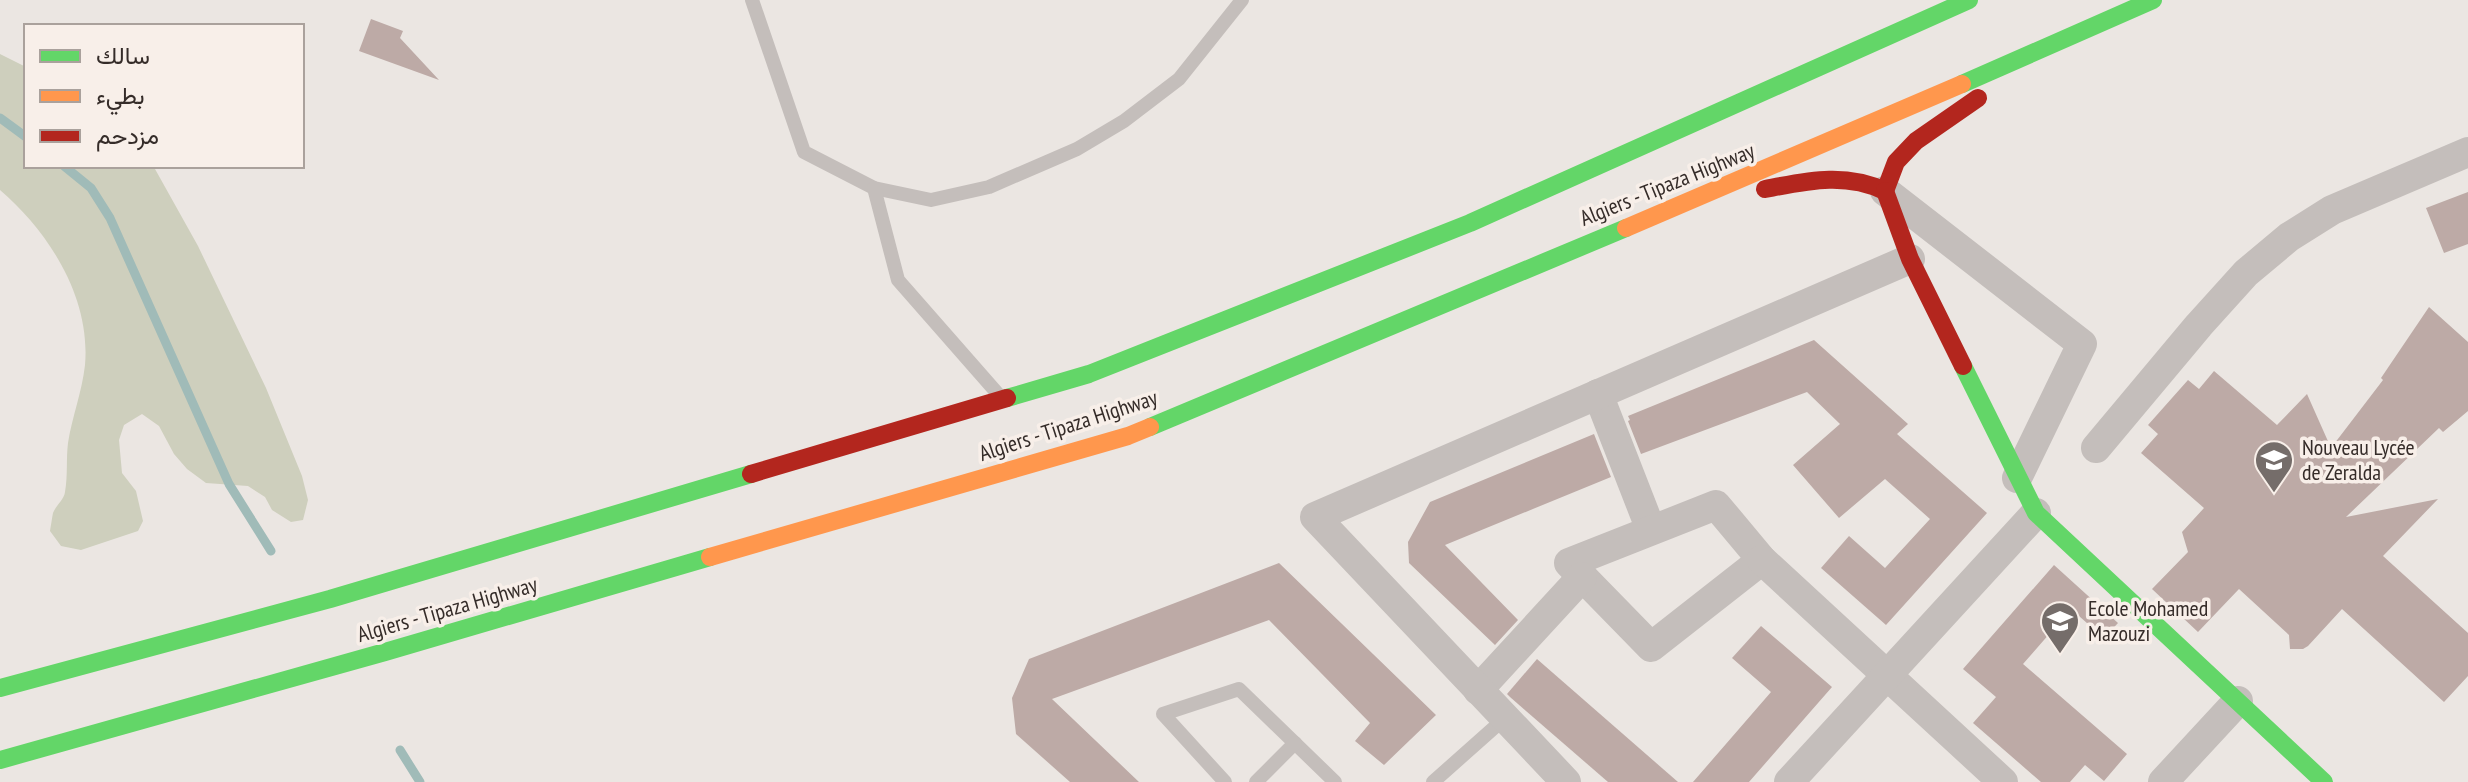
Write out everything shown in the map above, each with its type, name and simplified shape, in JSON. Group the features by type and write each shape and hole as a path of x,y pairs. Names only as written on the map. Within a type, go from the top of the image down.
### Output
{"main road":[{"name":"Algiers - Tipaza Highway","path":"0,688 330,599 1089,374 1470,223 1969,0"},
{"name":"Algiers - Tipaza Highway","path":"0,760 385,652 1128,436 1838,139 2153,0"},
{"path":"1885,191 1896,162 1916,141 2056,42"},
{"path":"1687,201 1825,179 1870,182 1885,191 1910,259 2036,513 2324,782"}],"street":[{"path":"2096,448 2246,273 2289,237 2332,210 2468,152"},
{"path":"1885,191 2082,344 2017,478"},
{"path":"1566,782 1315,517 1910,259"},
{"path":"1598,394 1651,530"},
{"path":"1762,560 1651,647 1569,563 1716,505 1762,560 1887,675 1992,778"},
{"path":"1789,782 2036,513"},
{"path":"1478,690 1582,577"},
{"path":"2163,782 2238,701"}],"lane":[{"path":"752,0 804,152 874,188 931,200 989,187 1077,149 1124,121 1179,79 1242,0"},
{"path":"874,188 898,280 1003,400"},
{"path":"1225,782 1163,714 1239,689 1335,782"},
{"path":"1433,782 1505,718"},
{"path":"1256,782 1295,743"}],"green space":[{"path":"0,54 24,66 24,168 155,169 198,246 266,388 302,476 308,500 303,520 291,522 272,510 265,497 248,486 206,483 187,469 174,454 159,426 142,414 124,425 119,440 122,473 136,491 143,521 138,531 81,550 61,546 50,531 53,513 65,492 68,443 84,375 85,340 81,315 74,291 50,246 0,190"}],"building":[{"path":"371,19 403,31 400,38 439,80 359,51"},
{"path":"2468,192 2468,244 2444,253 2426,208"},
{"path":"2429,307 2468,342 2468,411 2443,432 2439,428 2346,517 2438,499 2383,556 2468,633 2468,676 2444,702 2342,609 2308,646 2290,649 2289,635 2239,589 2198,632 2152,589 2188,552 2182,532 2204,508 2141,453 2158,434 2148,425 2188,380 2199,389 2214,371 2277,425 2307,394 2331,448 2383,380 2381,378"},
{"path":"1814,340 1908,424 1897,434 1987,513 1886,625 1821,568 1849,536 1885,568 1930,519 1885,479 1839,518 1793,465 1840,424 1807,392 1641,454 1628,421 1628,416"},
{"path":"1594,434 1611,477 1445,545 1518,620 1495,645 1409,563 1408,542 1430,502"},
{"path":"1279,563 1436,715 1384,765 1355,741 1370,723 1269,620 1052,699 1139,782 1070,782 1016,734 1012,698 1029,659"},
{"path":"2054,565 2118,623 2104,638 2071,609 2023,664 2127,754 2104,781 2085,765 2070,782 2041,782 1973,723 1996,697 1963,669"},
{"path":"1761,626 1832,687 1749,782 1693,782 1771,692 1732,658"},
{"path":"1537,659 1678,782 1608,782 1510,697 1507,694"}],"waterway":[{"path":"0,118 24,136"},
{"path":"66,168 91,188 110,218 229,484 271,551"},
{"path":"400,750 420,782"}],"traffic: fast":[{"path":"1007,398 1089,374 1470,223 1969,0"},
{"path":"1962,84 2153,0"},
{"path":"1150,427 1626,228"},
{"path":"1963,366 2036,513 2324,782"},
{"path":"0,688 330,599 751,474"},
{"path":"0,760 710,557"}],"traffic: slow":[{"path":"1626,228 1962,84"},
{"path":"710,557 1150,427"}],"traffic: jam":[{"path":"1765,189 1811,181 1841,180 1885,191 1896,162 1916,141 1978,98"},
{"path":"1885,191 1910,259 1963,366"},
{"path":"751,474 1007,398"}],"place":[{"name":"Nouveau Lycée de Zeralda","path":"2274,494"},
{"name":"Ecole Mohamed Mazouzi","path":"2060,655"}]}
